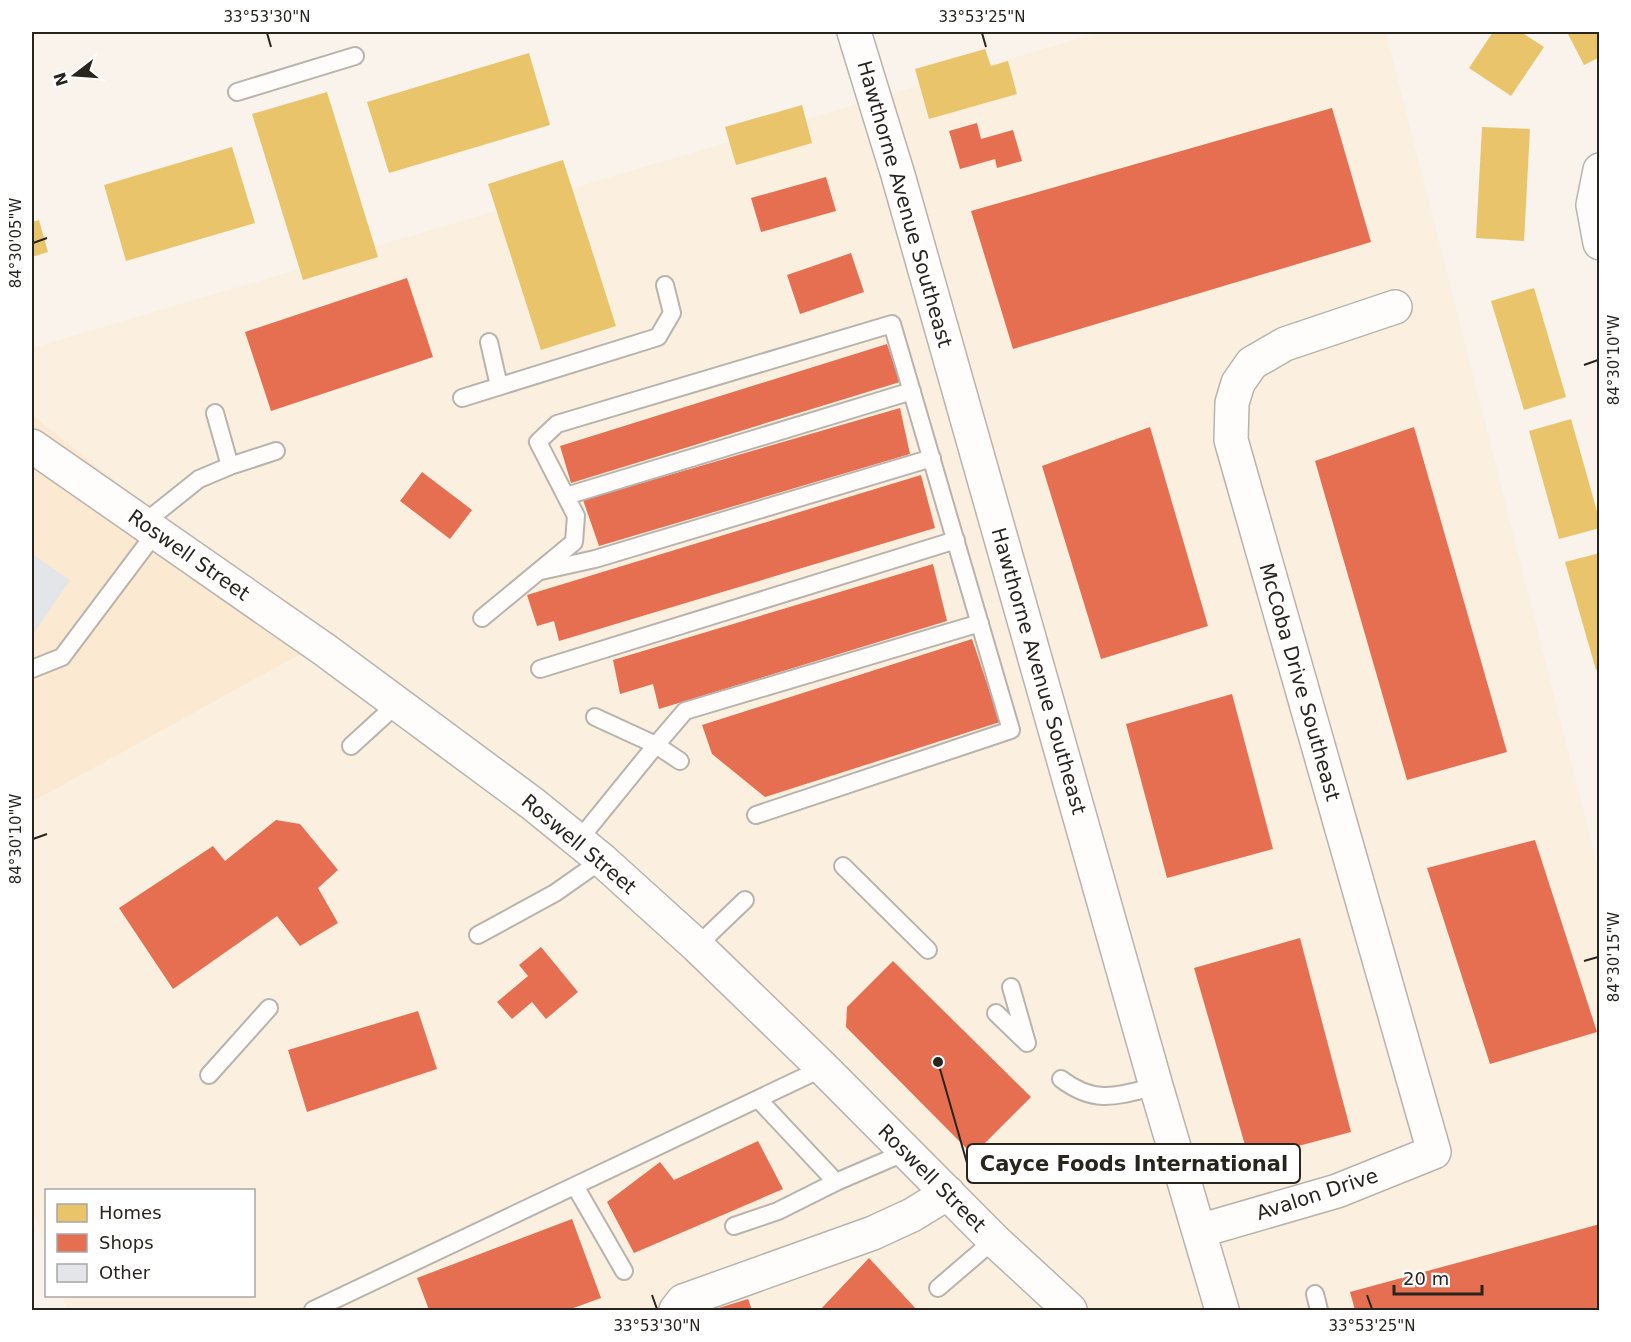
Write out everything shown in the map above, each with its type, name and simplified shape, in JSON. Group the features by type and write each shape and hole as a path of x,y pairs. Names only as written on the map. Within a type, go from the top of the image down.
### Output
{"street":[{"name":"Hawthorne Avenue Southeast","path":"854,32 898,175 1222,1311"},
{"path":"1599,170 1593,205 1599,243"},
{"name":"McCoba Drive Southeast","path":"1395,307 1285,344 1252,363 1238,383 1232,403 1232,440 1434,1152"},
{"name":"Roswell Street","path":"32,446 325,650 533,804 590,851 697,946 823,1068 994,1240 1070,1311"},
{"name":"Avalon Drive","path":"1199,1231 1337,1191 1434,1152"},
{"path":"676,1311 683,1301 873,1233 912,1215 948,1193"}],"lane":[{"path":"237,92 355,56"},
{"path":"462,398 658,337 672,313 665,285"},
{"path":"482,618 574,542 576,516 538,442 557,424 892,324 1011,730 756,815"},
{"path":"489,342 499,387"},
{"path":"566,496 912,391"},
{"path":"215,413 230,466"},
{"path":"32,669 62,657 150,527 199,479 230,466 276,452"},
{"path":"537,572 595,560 932,458"},
{"path":"540,669 956,540"},
{"path":"478,935 555,893 590,851 656,745 685,711 980,623"},
{"path":"351,746 397,704"},
{"path":"595,717 656,745 680,761"},
{"path":"843,866 928,950"},
{"path":"697,946 745,900"},
{"path":"996,1013 1027,1043 1011,987"},
{"path":"209,1075 269,1008"},
{"path":"313,1311 823,1068"},
{"path":"1061,1078 1072,1088 1090,1095 1107,1097 1156,1086"},
{"path":"758,1100 836,1182"},
{"path":"734,1226 778,1210 906,1152"},
{"path":"575,1186 624,1270"},
{"path":"938,1288 994,1240"}],"shaded area":[{"path":"1101,32 1386,32 1599,872 1599,1310 67,1310 62,1297 255,1297 255,1189 45,1189 45,1247 32,1204 32,802 319,643 32,415 32,348"},
{"path":"32,415 320,643 32,802"}],"building: Homes":[{"path":"1493,32 1521,32 1544,47 1511,96 1469,68"},
{"path":"1567,32 1600,32 1600,57 1584,65"},
{"path":"985,49 991,66 1008,61 1017,94 929,119 915,69"},
{"path":"529,53 550,125 389,173 367,102"},
{"path":"327,92 378,257 303,280 252,114"},
{"path":"802,105 812,143 736,165 725,127"},
{"path":"1482,127 1530,129 1524,241 1476,238"},
{"path":"232,147 255,223 126,261 104,185"},
{"path":"563,160 616,326 541,350 488,184"},
{"path":"39,220 48,252 32,257 32,222"},
{"path":"1534,288 1566,397 1524,410 1491,301"},
{"path":"1571,419 1600,528 1559,539 1529,431"},
{"path":"1600,553 1600,669 1596,670 1565,562"}],"building: Shops":[{"path":"1332,108 1371,242 1013,349 971,211"},
{"path":"977,123 981,139 1013,130 1022,161 997,168 995,159 960,169 949,131"},
{"path":"826,177 836,211 761,232 751,198"},
{"path":"851,253 864,292 800,314 787,275"},
{"path":"407,278 433,357 271,411 245,332"},
{"path":"887,344 900,382 571,483 560,446"},
{"path":"900,408 910,454 599,546 583,500"},
{"path":"1150,427 1208,626 1101,659 1042,466"},
{"path":"1414,427 1507,752 1407,780 1315,461"},
{"path":"422,472 472,510 450,539 400,501"},
{"path":"921,475 935,528 559,641 554,621 537,626 527,595"},
{"path":"933,564 947,621 659,709 653,684 620,694 613,660"},
{"path":"972,639 1000,722 765,797 712,754 702,725"},
{"path":"1232,694 1273,849 1167,878 1126,724"},
{"path":"276,820 300,824 338,870 318,888 338,923 300,946 277,916 173,989 119,908 213,846 225,861"},
{"path":"1535,840 1597,1032 1490,1064 1427,868"},
{"path":"1300,938 1351,1132 1249,1159 1194,968"},
{"path":"541,947 578,992 546,1019 532,1002 512,1019 497,1002 528,976 519,965"},
{"path":"893,961 1031,1097 973,1155 846,1027 847,1007"},
{"path":"418,1011 437,1069 307,1112 288,1050"},
{"path":"758,1141 783,1189 634,1253 607,1202 660,1162 674,1180"},
{"path":"572,1219 601,1298 568,1310 429,1310 417,1278"},
{"path":"1600,1224 1600,1310 1355,1310 1350,1292"},
{"path":"869,1258 917,1310 820,1310"},
{"path":"748,1299 752,1310 712,1310"}],"building: Other":[{"path":"32,554 70,580 34,633 32,632"}],"place":[{"name":"Cayce Foods International","path":"938,1062"}]}
